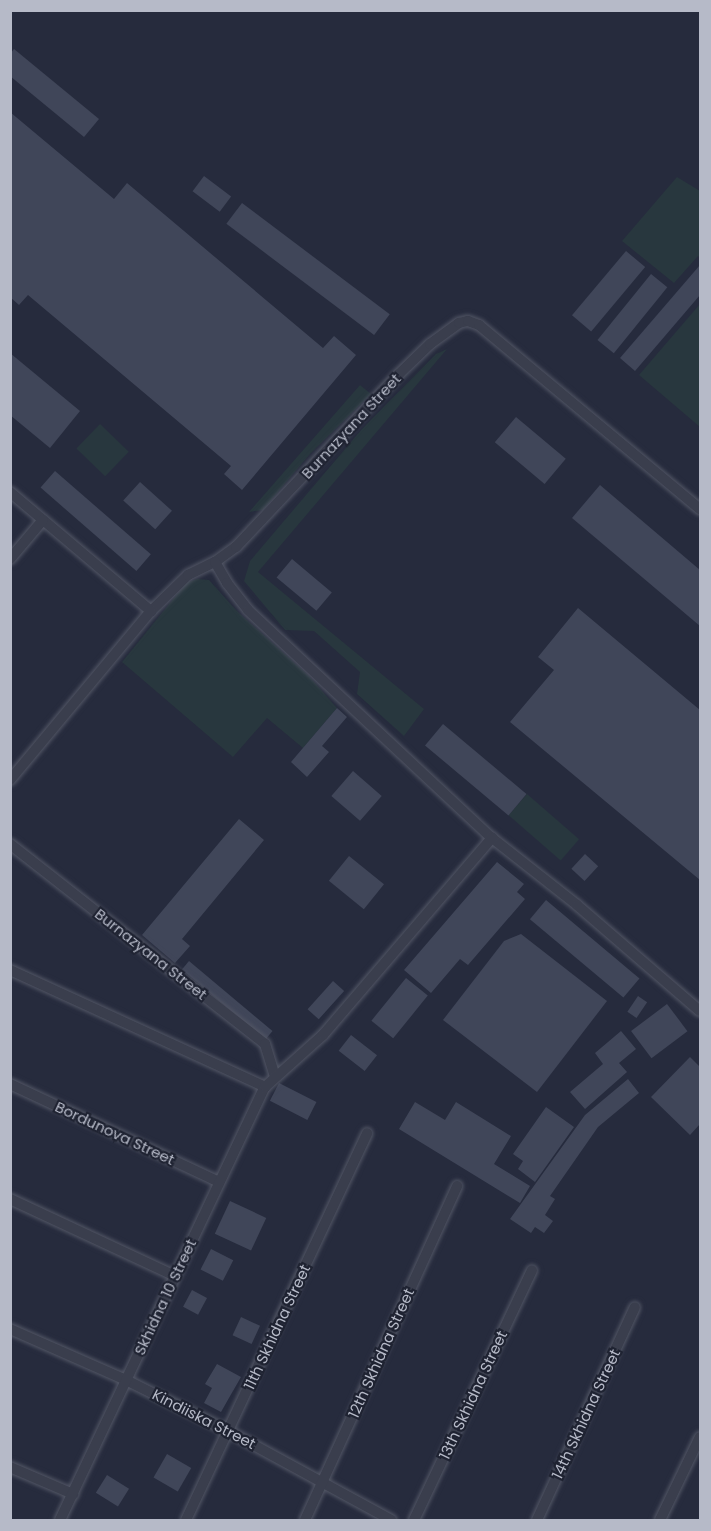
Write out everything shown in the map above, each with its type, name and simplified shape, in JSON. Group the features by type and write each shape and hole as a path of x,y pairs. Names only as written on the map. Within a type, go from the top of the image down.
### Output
{"street":[{"name":"Burnazyana Street","path":"10,780 151,611 188,574 215,562 265,518 399,374 430,344 463,321 479,325 700,509"},
{"path":"10,492 151,611"},
{"path":"10,559 44,520"},
{"path":"215,562 227,583 248,610 492,838 578,905 700,1011"},
{"name":"Skhidna 10 Street","path":"60,1521 265,1087 324,1035 492,838"},
{"name":"Burnazyana Street","path":"10,844 265,1044 275,1076"},
{"path":"10,970 265,1087"},
{"name":"Bordunova Street","path":"10,1084 219,1182"},
{"name":"11th Skhidna Street","path":"186,1521 367,1133"},
{"name":"12th Skhidna Street","path":"305,1521 457,1186"},
{"path":"10,1199 174,1276"},
{"name":"13th Skhidna Street","path":"414,1521 532,1270"},
{"name":"14th Skhidna Street","path":"537,1521 635,1307"},
{"name":"Kindiiska Street","path":"10,1329 126,1380 228,1431 391,1521"},
{"path":"660,1521 700,1437"},
{"path":"10,1467 73,1494"}],"shaded area":[{"path":"677,177 700,191 700,258 698,256 674,283 622,241"},
{"path":"700,304 700,427 639,375"},
{"path":"447,349 258,572 424,709 404,736 357,694 360,672 314,631 285,630 244,581 250,561 362,429 436,354"},
{"path":"360,385 371,394 309,455 263,510 249,512"},
{"path":"100,424 129,452 105,476 76,448"},
{"path":"198,579 209,580 237,611 308,675 337,708 303,748 267,718 233,757 122,662 187,582"},
{"path":"527,794 579,839 561,860 509,815"}],"building":[{"path":"14,49 99,119 84,137 10,76 10,54"},
{"path":"10,112 114,199 127,183 323,348 334,336 356,355 242,490 224,474 231,466 28,295 19,305 10,297"},
{"path":"204,176 231,196 220,212 193,191"},
{"path":"242,203 390,314 374,335 226,224"},
{"path":"626,251 645,267 591,331 572,315"},
{"path":"700,265 700,295 635,371 620,358"},
{"path":"651,274 667,287 614,353 598,340"},
{"path":"10,353 80,411 50,448 10,415"},
{"path":"516,417 566,459 545,484 495,442"},
{"path":"55,471 151,554 136,571 41,488"},
{"path":"140,482 172,511 155,529 123,501"},
{"path":"600,485 700,570 700,626 572,518"},
{"path":"292,559 332,592 316,611 277,577"},
{"path":"578,608 700,710 700,880 510,722 554,670 538,657"},
{"path":"337,708 347,717 322,746 329,752 307,777 291,762"},
{"path":"443,724 526,794 509,816 425,745"},
{"path":"353,771 382,796 360,821 331,796"},
{"path":"239,819 264,840 182,939 190,946 175,963 142,935"},
{"path":"585,854 598,866 585,881 571,869"},
{"path":"349,856 384,884 364,909 329,881"},
{"path":"497,862 524,884 517,892 525,899 468,965 460,959 431,993 404,970"},
{"path":"546,900 639,978 623,998 530,919"},
{"path":"521,934 607,1001 537,1092 443,1020 504,941"},
{"path":"189,961 272,1031 265,1039 182,969"},
{"path":"406,978 428,996 393,1038 371,1021"},
{"path":"333,981 344,991 319,1019 308,1009"},
{"path":"638,996 647,1002 636,1018 627,1012"},
{"path":"667,1004 687,1031 652,1058 631,1031"},
{"path":"621,1031 636,1049 619,1063 627,1072 585,1109 570,1092 603,1064 595,1053"},
{"path":"351,1035 377,1055 365,1071 339,1051"},
{"path":"690,1057 700,1067 700,1124 690,1135 651,1097"},
{"path":"628,1079 639,1093 598,1127 550,1196 555,1199 545,1215 553,1221 544,1233 535,1227 531,1233 510,1219 585,1115"},
{"path":"279,1083 316,1102 307,1120 270,1101"},
{"path":"415,1102 445,1120 456,1102 511,1136 494,1164 530,1186 520,1203 399,1129"},
{"path":"546,1107 574,1127 535,1182 518,1169 523,1161 513,1154"},
{"path":"230,1201 266,1218 251,1251 215,1234"},
{"path":"211,1249 233,1260 223,1281 201,1269"},
{"path":"192,1290 207,1298 198,1315 183,1307"},
{"path":"241,1317 260,1326 252,1344 233,1335"},
{"path":"217,1364 241,1377 221,1412 204,1403 212,1388 205,1384"},
{"path":"167,1454 191,1468 178,1491 154,1477"},
{"path":"107,1475 129,1489 118,1507 96,1493"}]}
